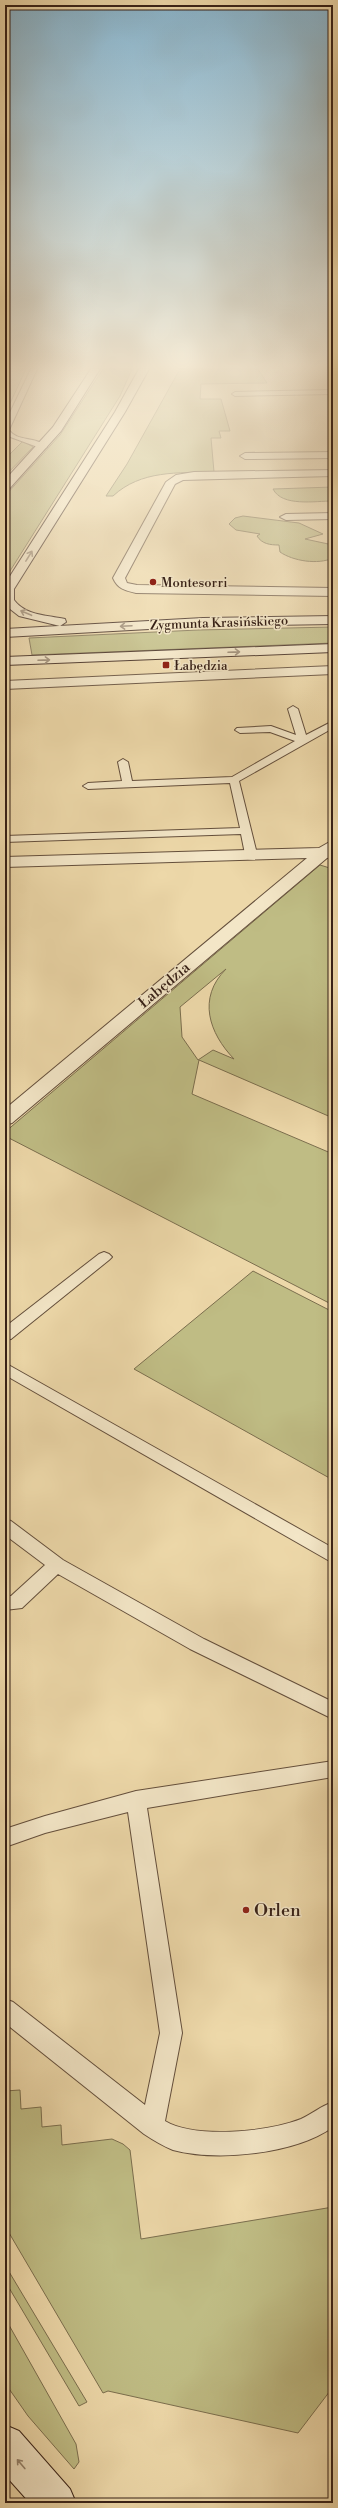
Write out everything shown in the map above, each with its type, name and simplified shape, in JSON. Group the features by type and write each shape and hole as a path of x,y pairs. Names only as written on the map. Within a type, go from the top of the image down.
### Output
{"street":[{"path":"7,592 74,486"},
{"path":"169,486 119,578 122,585 136,589 333,592"},
{"path":"286,517 333,516"},
{"name":"Zygmunta Krasińskiego","path":"7,592 10,605 23,613 63,623 105,627"},
{"name":"Zygmunta Krasińskiego","path":"5,633 203,622 333,620"},
{"path":"5,661 333,648"},
{"path":"5,685 333,670"},
{"name":"Łabędzia","path":"5,862 330,851"},
{"name":"Łabędzia","path":"5,1119 330,851"},
{"path":"5,2445 53,2498"}],"lane":[{"path":"293,709 303,741"},
{"path":"88,786 234,780 333,724"},
{"path":"240,730 271,729 303,741"},
{"path":"123,762 128,785"},
{"path":"234,780 251,854"},
{"path":"5,839 246,831"},
{"path":"5,1335 104,1258"},
{"path":"5,1368 333,1556"},
{"path":"5,1526 57,1565 197,1644 333,1711"},
{"path":"5,1603 15,1603 57,1565"},
{"path":"5,1838 72,1816 136,1800 333,1769"},
{"path":"136,1800 171,2033 152,2126"},
{"path":"5,2008 152,2126 173,2138 208,2142 251,2141 287,2134 323,2122 333,2112"}],"shaded area":[{"path":"14,486 63,486 5,579 5,496"},
{"path":"113,486 127,486 113,496 106,496"},
{"path":"333,487 333,501 317,502 291,501 277,495 273,489"},
{"path":"243,516 299,523 323,534 305,539 333,545 333,558 313,562 299,560 285,555 280,552 279,545 261,541 257,536 260,534 236,530 229,524 235,518"},
{"path":"333,627 333,643 32,655 29,638 198,630"},
{"path":"320,865 333,869 333,1118 199,1060 192,1094 333,1154 333,1305 5,1136 5,1132","holes":["226,969 217,980 209,1003 210,1015 218,1038 234,1059 213,1050 198,1060 182,1037 180,1007"]},
{"path":"253,1271 333,1312 333,1480 134,1369"},
{"path":"20,2090 21,2109 41,2107 42,2127 61,2125 62,2145 112,2139 123,2144 130,2150 141,2239 333,2207 333,2387 298,2433 108,2391 103,2393 5,2226 5,2091"},
{"path":"5,2265 87,2402 79,2406 5,2281"},
{"path":"5,2318 76,2444 79,2462 74,2469 28,2416 5,2383"},
{"path":"182,2499 198,2499 218,2503 168,2503"}],"place":[{"name":"Montesorri","path":"153,582"},
{"name":"Łabędzia","path":"166,665"},
{"name":"Orlen","path":"246,1910"}]}
